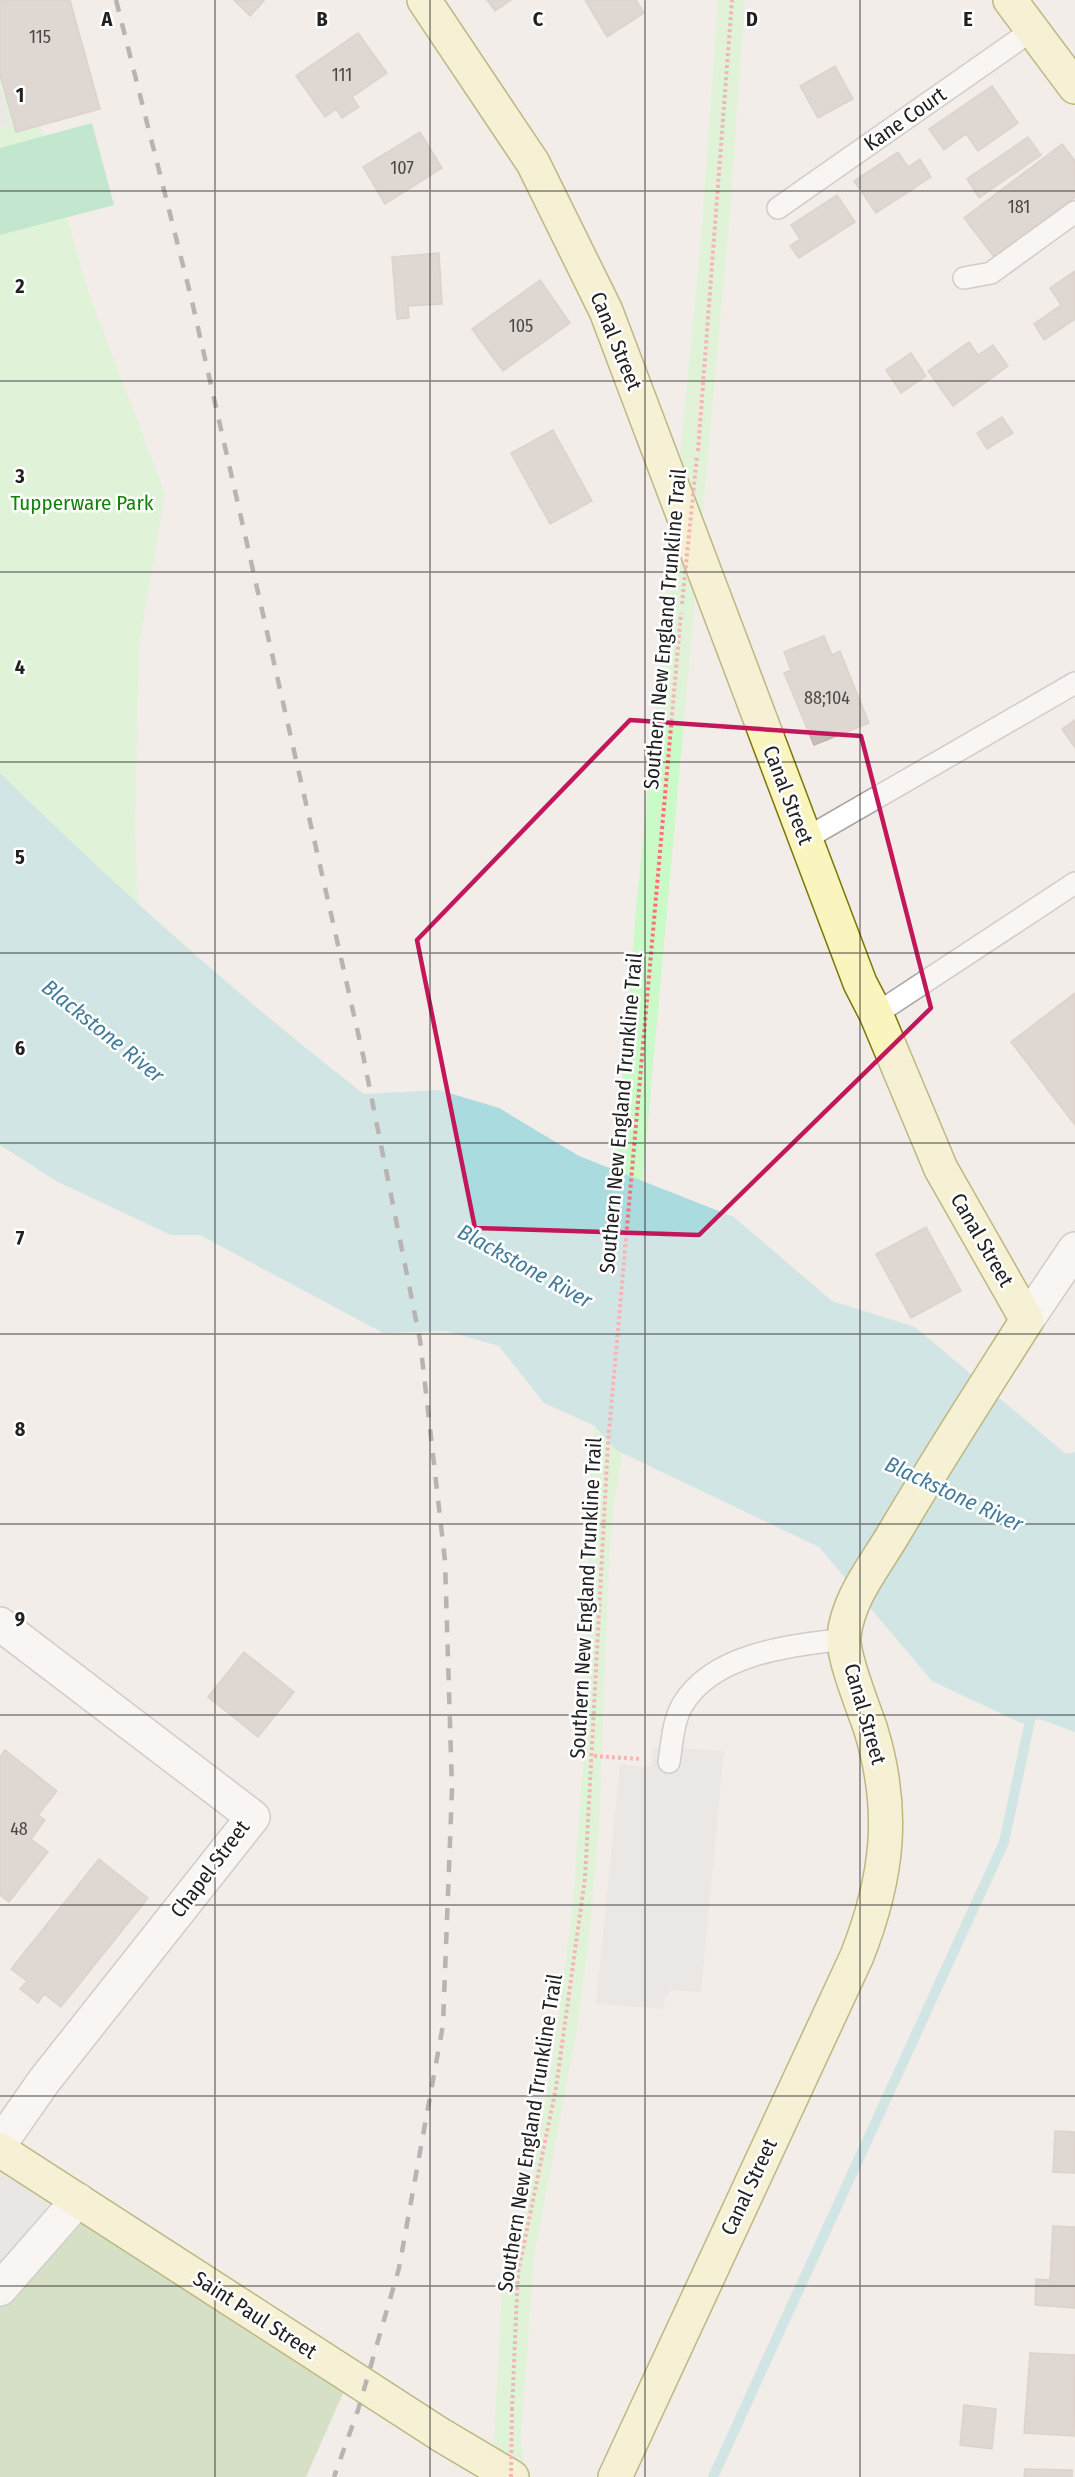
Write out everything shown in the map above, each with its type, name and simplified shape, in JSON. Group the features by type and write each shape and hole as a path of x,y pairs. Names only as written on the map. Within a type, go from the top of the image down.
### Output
{"street":[{"name":"Canal Street","path":"424,0 533,163 606,311 860,983 876,1014 941,1169 1028,1320"},
{"path":"1010,0 1075,87"},
{"path":"847,1623 940,1455 1075,1249"},
{"name":"Canal Street","path":"615,2477 857,1956 878,1895 887,1824 886,1794 847,1623"},
{"name":"Chapel Street","path":"0,1624 253,1817 44,2081 0,2144"},
{"name":"Saint Paul Street","path":"0,2150 441,2435 512,2477"},
{"path":"0,2289 78,2200"}],"lane":[{"name":"Kane Court","path":"778,208 1031,31"},
{"path":"964,278 991,273 1075,212"},
{"path":"805,839 1075,683"},
{"path":"876,1014 1075,883"},
{"path":"669,1762 673,1732 682,1704 699,1685 726,1667 847,1623"}],"path":[{"name":"Southern New England Trunkline Trail","path":"512,2477 512,2410 518,2273 556,2088 585,1878 594,1756 608,1443 633,1141 697,456 732,0"},
{"path":"594,1756 669,1762"}],"highlighted area":[{"path":"630,720 861,736 931,1008 699,1235 475,1228 417,940"}],"shaded area":[{"path":"0,87 10,125 0,127"},
{"path":"653,1746 724,1751 701,1992 672,1990 665,1997 664,2009 596,2004 620,1765 651,1767"},
{"path":"0,2142 72,2190 0,2288"}],"green space":[{"name":"Tupperware Park","path":"0,0 5,0 88,291 165,494 139,645 135,824 139,959 0,951"},
{"path":"718,0 745,0 730,212 639,1221 622,1458 614,1503 609,1561 599,1829 588,1947 576,2034 534,2257 521,2439 525,2477 488,2477 494,2438 502,2291 531,2183 553,2060 573,1902 587,1704 590,1482 636,910 701,238"},
{"path":"92,123 114,205 0,235 0,148"},
{"path":"66,2211 352,2373 306,2477 0,2477 0,2288"}],"water":[{"name":"Blackstone River","path":"0,773 177,939 269,1018 364,1094 439,1090 499,1108 579,1156 734,1217 832,1301 915,1327 1066,1454 1075,1452 1075,1732 1040,1719 1021,1723 932,1681 819,1547 616,1450 595,1426 544,1403 499,1346 446,1331 383,1333 200,1235 171,1235 58,1182 0,1145"}],"building":[{"path":"0,0 70,0 100,109 16,132 0,75"},
{"path":"234,0 264,0 264,1 250,16"},
{"path":"487,0 511,0 495,11"},
{"path":"585,0 636,0 644,13 607,37"},
{"path":"358,33 387,73 352,97 359,107 342,118 336,109 325,117 296,76"},
{"path":"835,66 853,99 818,118 800,86"},
{"path":"992,86 1018,123 978,151 966,134 944,150 929,129"},
{"path":"420,132 442,168 385,204 363,167"},
{"path":"1028,137 1041,155 979,198 967,179"},
{"path":"1062,144 1075,161 1075,197 995,258 964,218"},
{"path":"898,152 908,167 920,159 931,177 876,213 854,181"},
{"path":"837,195 855,222 799,258 790,246 800,239 791,225"},
{"path":"439,253 442,304 408,306 409,318 397,319 392,257"},
{"path":"1075,271 1075,319 1044,340 1034,324 1061,305 1050,288"},
{"path":"540,280 570,323 503,371 472,329"},
{"path":"969,342 978,355 993,345 1008,366 953,406 928,371"},
{"path":"911,353 926,376 901,393 886,370"},
{"path":"1002,417 1013,433 987,449 977,433"},
{"path":"553,430 592,501 550,524 511,453"},
{"path":"824,636 832,655 840,651 869,723 814,745 784,673 791,670 784,652"},
{"path":"1075,720 1075,748 1062,729"},
{"path":"1075,993 1075,1125 1011,1042"},
{"path":"926,1227 961,1291 911,1318 876,1254"},
{"path":"244,1652 294,1692 258,1737 208,1697"},
{"path":"5,1750 57,1791 38,1815 45,1820 31,1839 48,1852 9,1902 0,1895 0,1757"},
{"path":"99,1859 148,1898 61,2007 44,1994 38,2003 20,1989 27,1981 11,1969"},
{"path":"1055,2131 1075,2132 1075,2173 1053,2172"},
{"path":"1053,2226 1075,2227 1075,2308 1035,2305 1036,2279 1050,2280"},
{"path":"1030,2353 1075,2355 1074,2436 1024,2433"},
{"path":"964,2405 996,2409 992,2449 960,2445"},
{"path":"1025,2469 1072,2470 1072,2477 1024,2477"}],"waterway":[{"path":"713,2477 1004,1842 1033,1707"}],"railway":[{"path":"116,0 191,297 363,1055 420,1340 445,1561 452,1789 443,2025 399,2268 358,2410 334,2477"}]}
